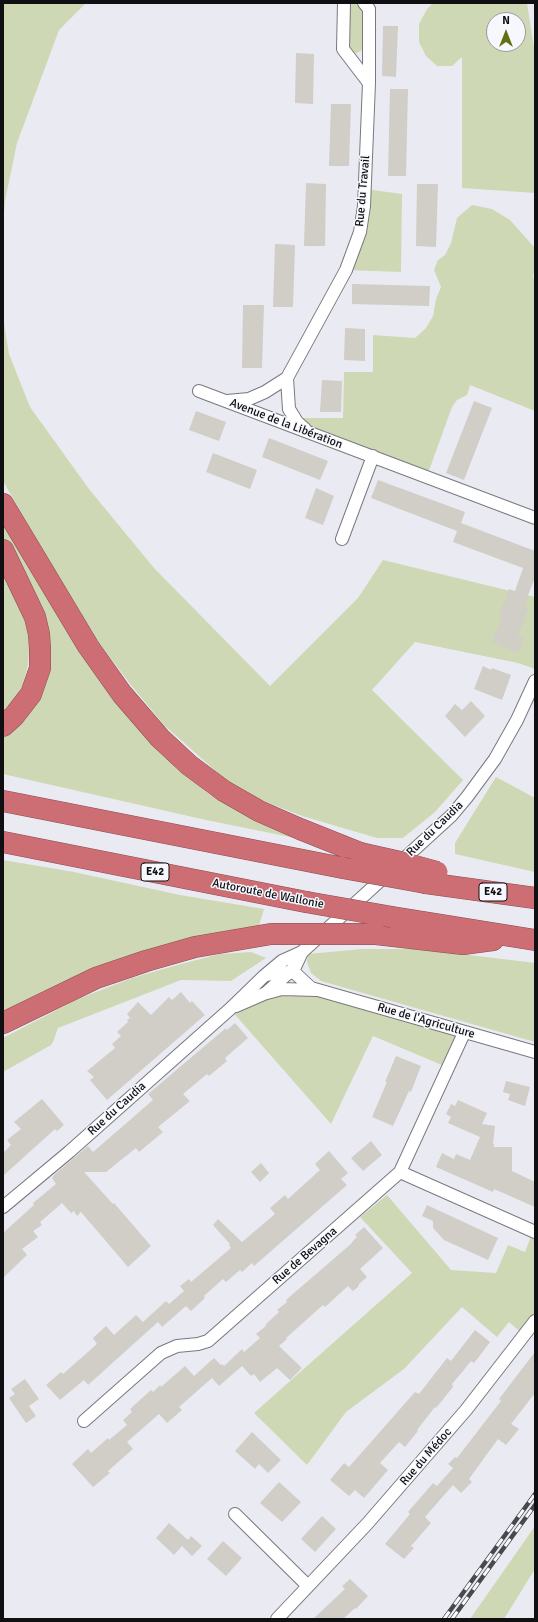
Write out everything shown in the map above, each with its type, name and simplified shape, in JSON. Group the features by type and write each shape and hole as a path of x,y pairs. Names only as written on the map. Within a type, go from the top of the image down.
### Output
{"highway":[{"path":"3,504 88,646 122,694 160,738 189,766 224,791 259,811 360,853 400,862 438,880"},
{"path":"3,550 35,617 39,634 40,650 40,668 31,694 14,716 3,726"},
{"name":"E42","path":"3,801 343,868 438,880 535,898"},
{"name":"Autoroute de Wallonie","path":"3,842 392,918 535,940"},
{"path":"3,1023 96,978 146,961 195,947 271,934 376,934 463,944 514,937"}],"street":[{"path":"344,3 343,49 369,83"},
{"name":"Rue du Travail","path":"227,401 249,399 265,392 286,378 346,270 360,232 364,200 369,83 369,9 364,3"},
{"path":"286,378 289,409 297,422 307,431"},
{"name":"Avenue de la Libération","path":"199,391 535,518"},
{"path":"342,539 373,456"},
{"name":"Rue du Caudia","path":"230,1009 266,993 283,971 436,830 467,797 493,762 506,741 535,681"},
{"path":"300,956 300,969 306,983"},
{"path":"283,971 281,983 290,989"},
{"name":"Rue du Caudia","path":"3,1207 69,1152 230,1009 264,976 283,971"},
{"name":"Rue de l'Agriculture","path":"283,971 296,974 311,988 464,1033 535,1052"},
{"name":"Rue de l'Agriculture","path":"266,993 290,989 309,991 318,990"},
{"name":"Rue de Bevagna","path":"84,1421 161,1353 177,1346 198,1344 208,1340 400,1172 464,1033"},
{"path":"400,1172 535,1232"},
{"name":"Rue du Médoc","path":"277,1619 367,1524 466,1410 535,1321"},
{"path":"235,1514 308,1586"}],"green space":[{"path":"3,3 86,3 59,30 17,143 5,201 3,224"},
{"path":"351,3 358,3 364,10 363,49 354,54 349,50 349,5"},
{"path":"433,3 527,3 535,54 535,193 462,188 462,57 452,66 437,66 426,56 419,42 419,24 427,9"},
{"path":"365,189 402,194 401,272 346,270"},
{"path":"472,205 492,209 510,220 535,248 535,273 533,275 535,286 535,411 470,385 467,395 457,400 452,407 427,476 307,431 294,418 343,418 344,372 373,372 373,335 415,338 426,328 433,316 436,299 441,287 434,270 438,260 445,255 451,243 457,218"},
{"path":"3,317 9,354 30,407 89,489 154,568 270,686 358,598 383,560 535,597 535,669 518,663 415,642 372,690 463,780 435,812 403,838 377,838 302,816 261,800 227,781 164,725 130,684 98,641 3,481"},
{"path":"3,521 176,766 210,795 315,842 206,820 3,774 3,734 47,627 35,592 3,537"},
{"path":"3,573 24,610 30,635 28,665 22,687 11,703 3,711"},
{"path":"496,777 535,798 535,872 455,854 455,843"},
{"path":"3,860 74,872 180,895 264,909 258,929 3,1016"},
{"path":"362,949 421,949 535,963 535,1042 321,981 311,973 307,962 308,954"},
{"path":"251,952 266,958 231,981 181,980 58,1028 51,1045 3,1072 3,1038 78,999 132,978 181,964 220,954"},
{"path":"290,989 464,1033 449,1068 373,1036 331,1124 230,1009"},
{"path":"387,1195 451,1270 496,1273 508,1245 525,1252 533,1231 535,1232 535,1321 524,1335 509,1322 497,1337 462,1307 404,1369 346,1412 307,1465 254,1413 412,1273 360,1217"},
{"path":"535,1526 535,1569 504,1619 470,1619"}],"building":[{"path":"383,26 398,26 396,77 382,76"},
{"path":"296,53 314,54 313,104 295,103"},
{"path":"390,89 408,89 406,176 388,176"},
{"path":"331,104 351,104 349,166 329,166"},
{"path":"306,183 326,184 325,246 304,246"},
{"path":"417,184 438,184 436,247 416,246"},
{"path":"275,244 295,245 293,307 273,307"},
{"path":"352,284 430,286 429,306 352,304"},
{"path":"243,305 264,305 262,368 242,368"},
{"path":"345,328 365,329 365,361 344,360"},
{"path":"322,380 342,381 341,412 320,412"},
{"path":"474,401 492,408 464,480 446,473"},
{"path":"196,411 226,422 219,441 189,430"},
{"path":"269,438 328,461 320,480 262,457"},
{"path":"213,453 257,470 250,489 206,472"},
{"path":"378,480 465,512 461,523 535,551 535,578 524,605 529,607 518,636 524,638 518,653 492,642 502,617 499,616 509,589 515,591 523,568 453,542 457,531 371,498"},
{"path":"316,488 334,496 323,525 305,518"},
{"path":"483,666 491,670 492,668 511,675 502,700 474,689"},
{"path":"471,701 485,716 465,737 445,716 455,704 462,710"},
{"path":"181,992 190,1003 192,1001 205,1015 107,1100 90,1080 94,1077 87,1071 115,1048 112,1044 121,1036 117,1032 128,1022 127,1020 130,1018 127,1014 138,1002 151,1015 169,997 172,1000"},
{"path":"235,1023 248,1038 225,1058 227,1061 209,1076 207,1074 183,1094 190,1101 158,1127 163,1132 139,1152 136,1148 106,1172 84,1172 113,1204 114,1203 151,1246 128,1267 81,1212 77,1216 74,1211 71,1213 62,1203 40,1222 42,1225 33,1231 38,1237 22,1249 27,1255 3,1278 3,1233 34,1205 33,1203 56,1184 52,1178 55,1174 88,1146 93,1152 153,1100 148,1094 226,1028 227,1030"},
{"path":"396,1056 421,1066 411,1092 409,1091 393,1126 372,1117"},
{"path":"506,1081 530,1087 525,1106 508,1100 510,1094 503,1092"},
{"path":"42,1099 64,1125 57,1131 55,1129 3,1176 3,1153 11,1145 7,1140 21,1129 14,1122"},
{"path":"458,1100 487,1113 482,1124 495,1126 494,1147 512,1147 512,1171 535,1182 535,1207 494,1189 493,1192 436,1167 442,1153 454,1159 456,1154 470,1160 480,1137 448,1123 451,1117 446,1114 451,1104 455,1106"},
{"path":"371,1141 382,1155 363,1171 351,1158"},
{"path":"329,1151 348,1173 341,1179 347,1185 254,1266 252,1263 242,1272 240,1270 226,1282 223,1279 204,1296 205,1298 191,1311 186,1306 162,1327 158,1322 88,1385 84,1380 60,1400 46,1385 61,1372 63,1374 97,1344 93,1338 106,1326 114,1335 136,1315 143,1322 166,1301 169,1304 184,1291 180,1286 189,1279 191,1282 231,1248 229,1245 230,1244 213,1225 218,1219 242,1242 275,1214 270,1208 285,1195 288,1199 320,1170 315,1164"},
{"path":"261,1163 269,1173 260,1182 251,1172"},
{"path":"427,1205 498,1238 488,1260 444,1240 433,1228 433,1221 422,1216"},
{"path":"364,1227 383,1248 360,1269 367,1277 359,1284 358,1287 353,1291 348,1286 325,1307 323,1305 279,1346 302,1368 290,1380 277,1368 260,1382 254,1374 251,1376 242,1366 219,1386 212,1378 179,1407 182,1410 167,1423 159,1414 127,1442 133,1449 108,1471 110,1473 93,1487 72,1464 88,1449 91,1453 108,1438 109,1440 127,1425 123,1420 132,1412 130,1409 151,1390 153,1392 160,1385 161,1387 185,1366 194,1376 214,1358 224,1366 242,1349 244,1352 260,1338 256,1334 279,1312 277,1310 287,1302 286,1300 352,1243 357,1237 355,1235"},
{"path":"475,1330 490,1342 474,1363 471,1361 452,1384 453,1387 436,1408 435,1407 405,1447 399,1442 380,1463 388,1470 364,1498 355,1490 349,1496 330,1480 344,1463 349,1467 415,1392 419,1394 447,1358 451,1361"},
{"path":"535,1352 535,1393 511,1424 519,1429 506,1445 498,1439 469,1479 472,1482 461,1493 453,1485 425,1517 431,1523 411,1546 414,1548 404,1559 385,1544 410,1514 408,1512 433,1483 437,1486 453,1468 448,1464 455,1457 457,1458 501,1401 499,1399"},
{"path":"25,1379 39,1399 29,1406 36,1416 26,1423 9,1398 15,1394 11,1389"},
{"path":"252,1432 281,1460 268,1473 259,1464 255,1469 235,1451"},
{"path":"279,1482 301,1502 282,1522 260,1503"},
{"path":"322,1516 336,1529 315,1552 301,1539"},
{"path":"169,1523 188,1540 191,1536 202,1546 192,1556 182,1546 174,1555 156,1538"},
{"path":"223,1541 242,1558 226,1576 207,1559"},
{"path":"350,1579 368,1596 356,1609 355,1608 343,1619 313,1619 345,1589 342,1586"}],"railway":[{"path":"444,1619 535,1494"},
{"path":"452,1619 535,1505"}]}
